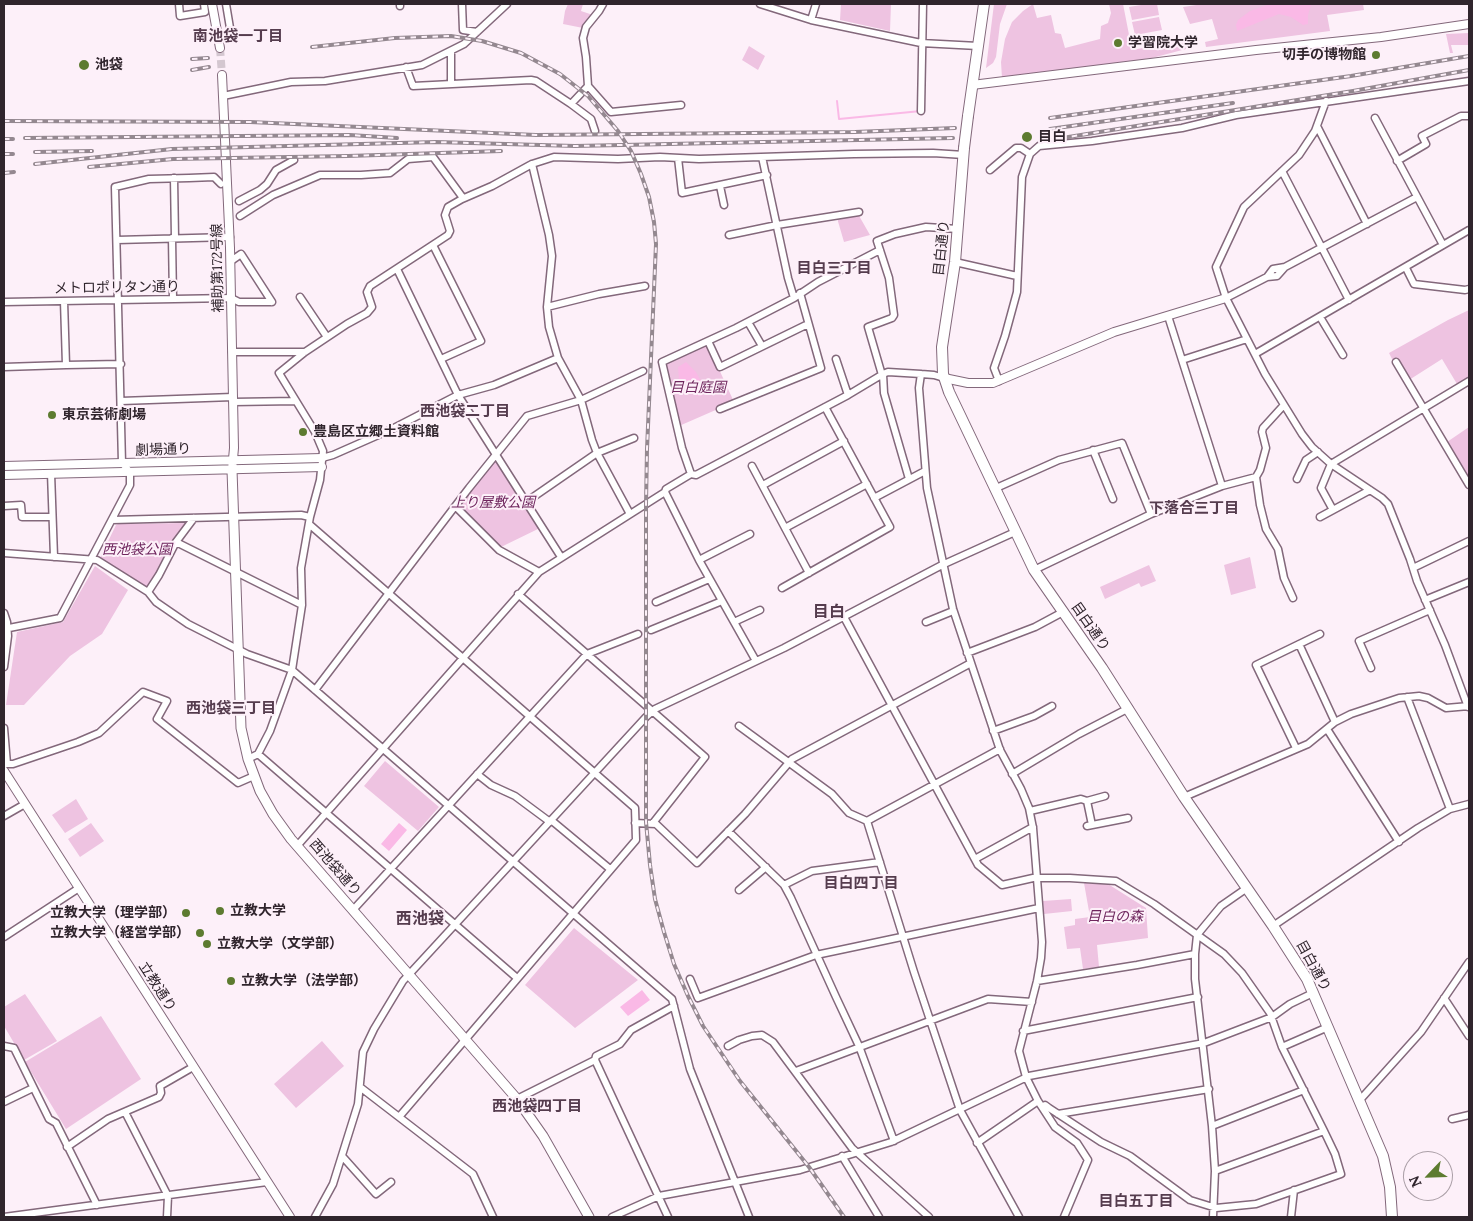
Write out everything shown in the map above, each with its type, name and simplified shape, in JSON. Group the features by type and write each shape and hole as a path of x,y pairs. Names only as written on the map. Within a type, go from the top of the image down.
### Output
{"main road":[{"name":"目白通り","path":"984,4 968,116 955,262 942,347 942,364 948,392 1034,570 1129,708 1184,797 1274,926 1314,992 1386,1166 1390,1187 1392,1217"},
{"name":"西池袋通り","path":"232,470 241,728 254,776 273,814 297,846 517,1099 543,1136 589,1217"}],"street":[{"path":"178,4 180,16 205,12 204,4"},
{"path":"212,4 220,48"},
{"path":"226,4 231,34"},
{"path":"462,4 463,30 477,32"},
{"path":"223,96 291,82 326,81 422,65 464,44 506,4"},
{"path":"603,4 586,27 583,38 588,86 611,112 681,105"},
{"path":"760,4 811,20 921,43 978,46"},
{"path":"811,20 816,4"},
{"path":"920,111 923,4"},
{"path":"972,85 1256,50 1381,37 1469,24"},
{"path":"451,52 451,84"},
{"path":"406,67 413,86 536,81 591,119 595,131"},
{"name":"補助第172号線","path":"222,75 231,261 232,470"},
{"path":"999,381 994,368 1017,292 1022,177 1030,154 1038,146 1092,141 1182,128 1236,115 1469,81"},
{"path":"571,104 588,86"},
{"path":"1184,797 1308,744 1335,722 1362,710 1407,697 1428,698 1446,708 1469,706 1388,504 1331,464 1302,434 1283,406 1247,339 1226,298 1216,267 1244,207 1299,155 1317,126 1326,102"},
{"path":"1397,161 1426,144 1422,136 1461,116 1469,116"},
{"path":"1375,118 1443,245"},
{"path":"1317,126 1367,224"},
{"path":"990,170 1016,148 1021,148 1030,154"},
{"path":"248,759 258,754 270,731 292,670 302,605 301,568 322,467 323,447 280,373 327,337 367,314 372,307 367,292 370,286 448,235 450,231 445,215 448,207 532,164 554,157 699,159 964,152"},
{"path":"240,216 273,195 320,175 390,173 408,159 433,157 463,198"},
{"path":"762,157 794,298"},
{"path":"678,158 682,193 767,175"},
{"path":"239,201 260,190 267,184 276,170 294,160"},
{"path":"532,164 549,235 552,256 547,307 549,328 558,358 581,400 597,453 630,514"},
{"path":"1282,171 1350,300"},
{"path":"6,629 60,618 130,485 130,472 122,463 121,364 115,187 149,179 174,178 214,177 221,184"},
{"path":"173,299 174,178"},
{"path":"720,186 724,205"},
{"path":"297,846 539,572 691,474 696,475 888,372 934,375 968,383 999,381 1070,352 1100,337 1226,298 1267,277 1274,269 1285,267 1417,197"},
{"path":"729,235 859,212"},
{"path":"909,479 884,393 882,374 868,327 892,318 894,315 889,278 877,241 895,234 926,227 958,229"},
{"path":"1255,354 1469,230"},
{"path":"116,240 230,238"},
{"path":"433,245 481,341 441,359"},
{"path":"691,474 682,448 662,362 748,322 794,298 818,282 880,250"},
{"name":"メトロポリタン通り","path":"4,302 231,298 239,302 272,302 241,254 231,261"},
{"path":"955,262 1018,276"},
{"path":"396,268 458,395 561,557"},
{"path":"1406,268 1414,284 1469,289"},
{"path":"547,307 599,294 645,286"},
{"path":"720,409 821,368 800,294"},
{"path":"300,297 327,337"},
{"path":"64,301 66,365"},
{"path":"1168,316 1222,486"},
{"path":"1320,316 1343,355"},
{"path":"748,322 762,346"},
{"path":"708,341 720,367 808,324"},
{"path":"1182,360 1247,339"},
{"path":"232,352 305,352"},
{"path":"322,458 334,455 385,432 458,395 514,378 558,358"},
{"path":"836,359 848,395"},
{"path":"1396,362 1469,485"},
{"path":"4,367 121,364"},
{"path":"315,690 527,416 581,400 643,371"},
{"path":"921,374 919,388 925,471 933,521 953,611 1000,749 1030,811 1038,879 1042,942 1037,981 1019,1051 1026,1077 1040,1104 1055,1127 1077,1142 1088,1160 1064,1217"},
{"path":"1333,510 1321,488 1331,464 1469,381"},
{"path":"121,400 296,401"},
{"path":"1283,406 1263,428 1262,432 1266,448 1256,477 1266,529 1278,549 1284,578 1293,598"},
{"path":"782,588 890,527 825,407"},
{"path":"526,502 597,453 634,438"},
{"path":"763,485 844,441"},
{"path":"994,489 1059,460 1119,442 1123,444 1151,514"},
{"path":"1093,450 1113,499"},
{"path":"1298,479 1306,460 1318,452"},
{"name":"劇場通り","path":"4,466 322,458"},
{"path":"752,466 809,573"},
{"name":"劇場通り","path":"4,474 322,467"},
{"path":"874,498 925,471"},
{"path":"51,473 54,557"},
{"path":"1034,570 1151,514 1222,486 1256,477"},
{"path":"785,528 867,484"},
{"path":"1320,517 1370,490"},
{"path":"665,492 709,579 756,661"},
{"path":"4,506 21,506 22,517 52,517"},
{"path":"456,507 499,550 539,572"},
{"path":"112,520 302,515 310,520 388,594 635,808 636,840 399,1117"},
{"path":"148,592 176,542 194,518"},
{"path":"315,1217 333,1184 358,1104 363,1052 383,1013 408,974 653,711 844,617 942,564 1015,532"},
{"path":"699,560 750,534"},
{"path":"1413,568 1469,541"},
{"path":"176,542 302,605"},
{"path":"4,554 97,560 148,592 156,602 181,620 238,650 292,670 672,999 690,1069 749,1217"},
{"path":"656,602 709,579"},
{"path":"1425,600 1469,582"},
{"path":"518,594 706,758 653,823"},
{"path":"650,630 722,601"},
{"path":"734,622 760,610"},
{"path":"1371,668 1360,641 1430,610"},
{"path":"926,622 953,611"},
{"path":"968,652 1035,627 1063,612"},
{"path":"4,613 6,629 4,667"},
{"path":"844,617 978,865 1002,885 1038,879 1116,880 1154,904 1224,954 1242,973 1272,1017 1282,1047 1335,1154 1341,1174 1252,1205 1214,1207 1190,1200 1143,1165 1101,1142 1045,1105 1040,1104 977,1143"},
{"path":"353,910 587,654 638,634"},
{"path":"1296,748 1256,665 1320,634"},
{"path":"1299,644 1335,722"},
{"path":"635,823 653,823 697,863 789,762 971,663"},
{"path":"4,728 5,767 99,733 143,692 167,702 156,719 238,783 254,776"},
{"path":"1407,697 1450,809"},
{"path":"993,730 1034,716 1052,706"},
{"path":"1012,774 1079,734 1129,708"},
{"path":"739,726 832,794 848,813 867,821 960,1110 1020,1217"},
{"path":"1327,729 1398,842"},
{"path":"867,821 1000,749"},
{"path":"258,754 517,978"},
{"name":"立教通り","path":"5,767 25,804 290,1217"},
{"path":"477,774 491,785 515,796 550,821 610,870"},
{"path":"1030,811 1081,799 1087,801 1105,796"},
{"path":"1087,801 1089,826 1128,818"},
{"path":"4,816 25,804"},
{"path":"1274,926 1418,828 1450,809 1469,804"},
{"path":"974,859 1032,827"},
{"path":"728,831 784,885 859,1046 894,1141"},
{"path":"784,885 812,871 880,862"},
{"path":"739,890 766,867"},
{"path":"4,937 79,888"},
{"path":"1213,1217 1215,1172 1212,1126 1204,1043 1195,979 1195,954 1197,935 1221,906 1247,888"},
{"path":"690,979 698,998 816,955 1039,908"},
{"path":"1037,981 1137,966 1195,954"},
{"path":"1359,1101 1420,1032 1469,962"},
{"path":"612,1217 659,1196 800,1170 894,1141 1026,1077 1204,1043 1272,1017 1290,1004 1314,992"},
{"path":"1023,1031 1198,997"},
{"path":"1444,998 1469,1036"},
{"path":"796,1071 988,999 1032,1002"},
{"path":"517,1099 595,1060 596,1056 620,1044 631,1030 674,1006"},
{"path":"1282,1047 1328,1028"},
{"path":"728,1046 739,1040 762,1035 773,1042 857,1152 929,1217"},
{"path":"4,1046 14,1048 49,1118 56,1123 97,1205"},
{"path":"595,1060 668,1217"},
{"path":"67,1147 108,1119 158,1097 161,1094 160,1086 193,1066"},
{"path":"360,1086 473,1174 492,1217"},
{"path":"4,1102 33,1088"},
{"path":"1058,1114 1208,1088"},
{"path":"1212,1126 1304,1090"},
{"path":"125,1112 168,1196 167,1217"},
{"path":"1452,1118 1469,1115"},
{"path":"1215,1172 1324,1131"},
{"path":"342,1156 376,1194 391,1182"},
{"path":"842,1156 879,1217"},
{"path":"4,1217 268,1182"},
{"path":"1291,1217 1294,1190"}],"green space":[{"path":"568,4 583,4 581,11 593,15 583,28 563,24"},
{"path":"841,4 891,4 890,31 840,20"},
{"path":"994,4 1007,4 1000,24 996,57 993,63 986,68"},
{"path":"1033,4 1037,18 1051,15 1055,33 1061,34 1065,48 1100,39 1101,26 1108,23 1111,13 1109,4 1123,4 1132,50 1153,46 1155,50 1181,44 1184,41 1186,49 1152,58 1002,78 1001,62 1005,39 1012,22"},
{"path":"1157,4 1159,15 1132,20 1129,7"},
{"path":"1203,4 1363,4 1364,10 1327,15 1330,31 1206,47 1205,42 1218,39 1212,19 1190,24 1183,7"},
{"path":"1159,17 1162,30 1135,35 1132,22"},
{"path":"1469,33 1469,45 1451,45 1453,53 1450,53 1446,34"},
{"path":"749,46 765,56 758,70 742,60"},
{"path":"858,214 870,235 844,242 837,218"},
{"path":"1469,310 1469,377 1457,384 1442,359 1409,380 1396,359 1393,361 1389,353"},
{"name":"目白庭園","path":"707,343 734,402 679,426 663,362"},
{"path":"1469,427 1469,479 1447,442"},
{"name":"上り屋敷公園","path":"495,458 540,528 501,547 459,506"},
{"name":"西池袋公園","path":"185,523 185,527 173,543 149,587 145,589 100,558 118,524"},
{"path":"1250,557 1256,588 1231,595 1224,565"},
{"path":"1149,565 1156,581 1141,587 1139,583 1105,599 1100,587"},
{"name":"西池袋公園","path":"95,566 128,590 102,634 70,656 24,705 6,705 17,632 63,622"},
{"path":"385,761 439,807 418,831 364,786"},
{"path":"76,799 88,819 65,833 52,815"},
{"path":"91,823 104,841 80,857 68,839"},
{"name":"目白の森","path":"1084,883 1108,884 1146,908 1148,938 1097,945 1099,967 1083,969 1080,948 1067,949 1064,927 1075,925 1075,919 1090,917"},
{"path":"1071,899 1072,911 1044,914 1043,901"},
{"path":"574,928 638,980 575,1028 525,985"},
{"path":"25,994 57,1041 24,1060 4,1026 4,1007"},
{"path":"101,1016 141,1079 66,1129 25,1062"},
{"path":"322,1041 344,1066 296,1108 274,1084"}],"shaded area":[{"path":"1270,4 1311,5 1308,24 1303,25 1291,17 1279,14 1237,31 1236,25 1238,20 1250,11"},
{"path":"686,362 696,372 702,383 705,390 703,395 695,395 693,390 679,379 678,367"},
{"path":"399,823 407,830 389,851 381,844"},
{"path":"642,990 650,1000 628,1016 620,1007"}],"waterway":[{"path":"837,101 839,119 921,111"}],"tunnel":[{"path":"220,48 222,75"}],"railway":[{"path":"312,47 395,38 451,36 482,41 521,53 560,74 588,96 618,131 631,151 649,197 656,244 646,504 646,822 655,899 674,964 703,1026 740,1081 809,1167 844,1217"},
{"path":"1050,118 1351,76 1469,56"},
{"path":"192,59 208,58"},
{"path":"192,70 209,67"},
{"path":"1050,140 1353,91 1469,70"},
{"path":"1050,129 1233,103"},
{"path":"4,121 250,122 536,135 855,132 955,128"},
{"path":"25,138 350,135 397,138"},
{"path":"35,164 172,149 436,142 575,146 953,138"},
{"path":"4,139 13,139"},
{"path":"35,152 92,151"},
{"path":"89,167 173,159 501,151"},
{"path":"4,154 13,154"},
{"path":"4,173 14,172"}],"place":[{"name":"学習院大学","path":"1118,43"},
{"name":"切手の博物館","path":"1376,55"},
{"name":"池袋","path":"84,65"},
{"name":"目白","path":"1027,137"},
{"name":"東京芸術劇場","path":"52,415"},
{"name":"豊島区立郷土資料館","path":"303,432"},
{"name":"立教大学","path":"220,911"},
{"name":"立教大学（理学部）","path":"186,913"},
{"name":"立教大学（経営学部）","path":"200,933"},
{"name":"立教大学（文学部）","path":"207,944"},
{"name":"立教大学（法学部）","path":"231,981"}],"district":[{"name":"南池袋一丁目","path":"238,37"},
{"name":"目白三丁目","path":"834,269"},
{"name":"西池袋二丁目","path":"465,412"},
{"name":"下落合三丁目","path":"1194,509"},
{"name":"目白","path":"829,612"},
{"name":"西池袋三丁目","path":"231,709"},
{"name":"目白四丁目","path":"861,884"},
{"name":"西池袋","path":"420,919"},
{"name":"西池袋四丁目","path":"537,1107"},
{"name":"目白五丁目","path":"1136,1202"}]}
